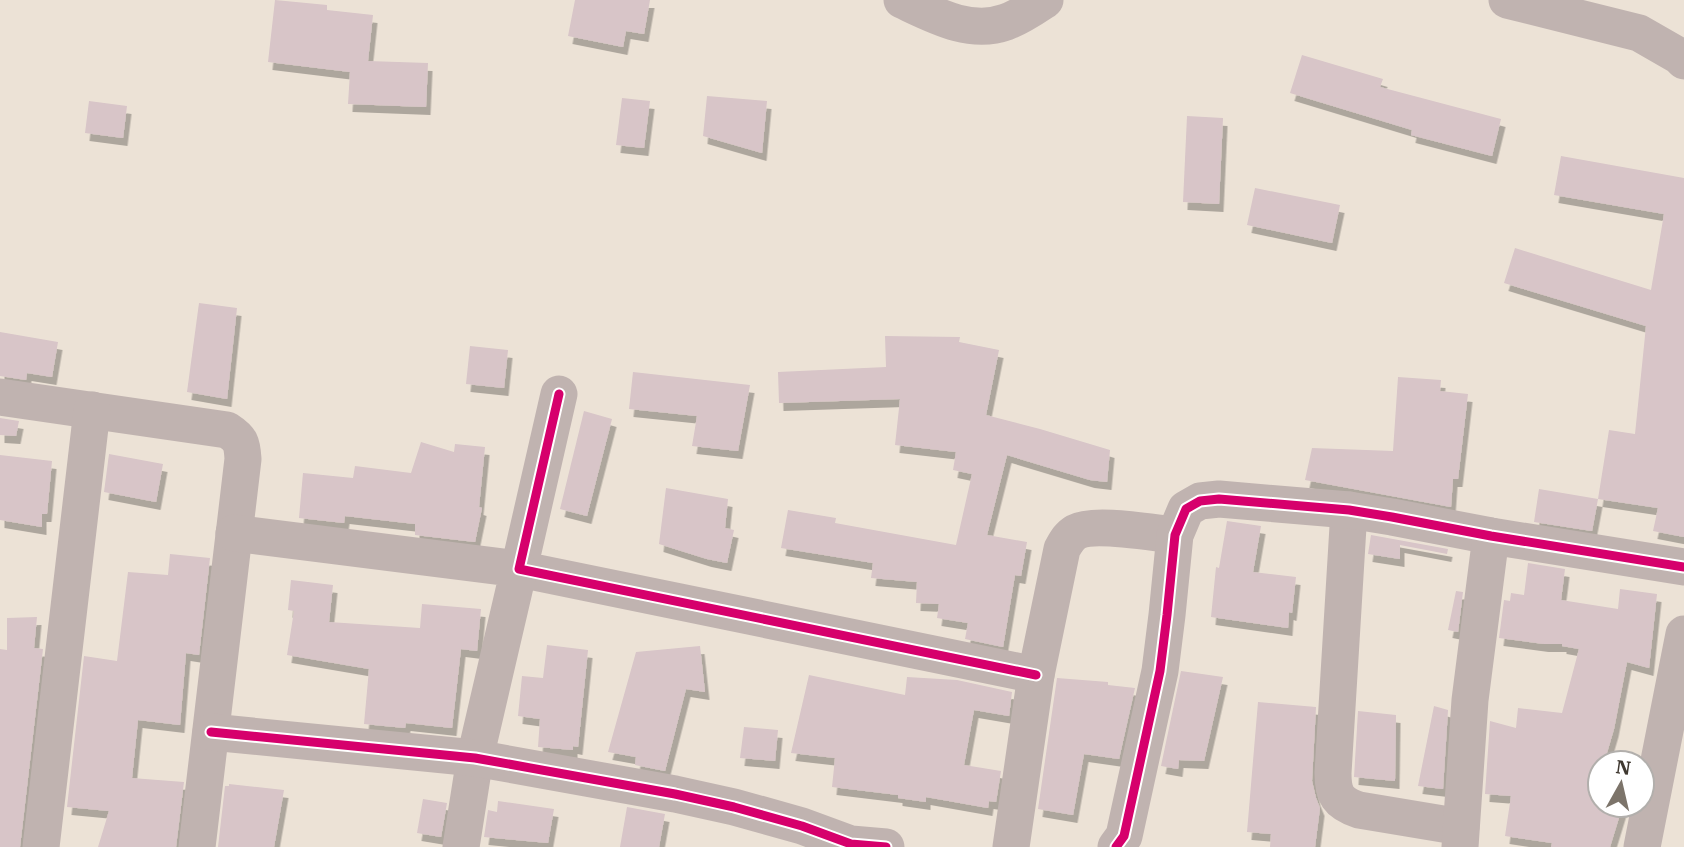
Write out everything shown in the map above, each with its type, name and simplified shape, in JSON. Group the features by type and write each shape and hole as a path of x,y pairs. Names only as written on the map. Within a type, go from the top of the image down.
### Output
{"street":[{"path":"902,0 955,24 985,26 1006,22 1045,0"},
{"path":"1507,0 1639,33 1684,61"},
{"path":"461,847 475,758 559,394"},
{"path":"0,397 227,430 237,436 242,446 243,459 197,847"},
{"path":"41,847 92,410"},
{"path":"1116,847 1124,836 1160,671 1175,535 1186,509 1200,501 1219,499 1349,510 1684,568"},
{"path":"1349,510 1333,773 1337,797 1346,805 1359,810 1461,837 1470,700 1491,536"},
{"path":"1011,847 1036,675 1062,549 1068,538 1077,531 1089,529 1105,528 1175,535"},
{"path":"234,533 519,569 1036,675"},
{"path":"1642,847 1684,634"},
{"path":"211,732 475,758 676,794 863,846"}],"building":[{"path":"275,0 327,5 327,10 373,15 368,61 428,63 426,107 348,104 350,72 268,62"},
{"path":"575,0 650,0 644,34 626,31 623,47 568,36"},
{"path":"1302,55 1383,79 1380,87 1501,119 1492,156 1411,135 1412,130 1290,93"},
{"path":"707,96 767,101 762,153 703,136"},
{"path":"622,98 650,101 644,148 616,145"},
{"path":"89,101 127,106 123,138 85,133"},
{"path":"1187,116 1223,118 1219,204 1183,202"},
{"path":"1561,156 1684,178 1684,537 1653,531 1658,508 1598,499 1609,430 1635,434 1646,326 1504,283 1515,248 1651,290 1664,214 1554,195"},
{"path":"1255,188 1340,205 1332,243 1247,225"},
{"path":"199,303 237,308 227,399 187,392"},
{"path":"0,332 58,342 52,377 27,373 26,380 0,376"},
{"path":"885,336 960,337 959,342 999,350 986,415 1110,450 1107,482 1090,480 1007,455 987,535 1027,542 1021,576 1015,575 1003,647 965,639 968,623 937,618 939,604 916,603 917,582 871,578 873,563 781,548 788,510 836,518 835,523 956,545 972,474 953,470 956,452 895,445 900,399 779,403 778,372 886,367"},
{"path":"470,346 508,350 504,388 466,384"},
{"path":"633,372 750,385 738,451 692,446 697,416 629,409"},
{"path":"1398,377 1441,380 1440,391 1468,394 1458,479 1453,479 1451,507 1305,480 1312,448 1393,451"},
{"path":"584,411 612,419 587,516 560,509"},
{"path":"0,418 19,421 16,436 0,435"},
{"path":"421,442 454,452 455,444 485,447 479,507 482,508 475,542 415,535 415,524 345,516 344,523 299,518 303,473 353,478 355,466 411,473"},
{"path":"109,454 163,464 156,502 104,492"},
{"path":"0,455 52,461 47,514 42,514 42,527 0,520"},
{"path":"666,488 728,499 725,528 734,530 727,563 659,544"},
{"path":"1539,489 1598,499 1592,531 1534,522"},
{"path":"1227,521 1261,526 1253,572 1296,577 1288,628 1211,617 1216,567 1219,568"},
{"path":"1371,535 1448,549 1447,554 1400,545 1400,559 1368,554"},
{"path":"170,554 210,558 199,655 186,653 180,725 138,720 132,778 184,782 176,847 98,847 109,811 67,807 84,656 117,661 128,572 168,575"},
{"path":"1528,563 1565,569 1561,600 1618,609 1620,589 1657,594 1649,668 1627,662 1608,749 1586,749 1586,819 1619,819 1610,847 1551,847 1552,843 1505,836 1511,796 1485,794 1490,721 1516,728 1518,708 1562,713 1579,649 1562,644 1499,638 1504,600 1510,601 1511,593 1524,595"},
{"path":"291,580 333,585 329,622 420,628 422,604 481,609 477,651 461,649 452,728 406,723 405,728 364,724 369,669 287,655 294,611 288,610"},
{"path":"1456,591 1463,592 1458,632 1448,630"},
{"path":"37,617 34,648 43,649 20,847 0,847 0,649 7,650 7,618"},
{"path":"547,645 588,650 578,747 573,746 573,750 538,747 540,719 518,716 522,676 543,678"},
{"path":"700,646 705,692 686,689 665,771 635,765 636,757 608,752 636,652"},
{"path":"1181,671 1223,677 1204,761 1179,760 1178,769 1161,766"},
{"path":"809,675 905,695 907,677 957,680 1012,692 1009,716 974,710 964,765 1001,771 996,802 989,801 988,808 926,797 926,802 898,798 898,795 832,787 835,758 791,753"},
{"path":"1057,678 1108,682 1108,685 1135,688 1119,759 1084,754 1073,815 1038,809"},
{"path":"1258,702 1316,707 1312,781 1320,808 1315,847 1270,847 1271,834 1247,832"},
{"path":"1434,706 1448,710 1443,789 1418,786"},
{"path":"1358,711 1396,715 1395,781 1354,777"},
{"path":"744,727 778,730 775,761 740,758"},
{"path":"229,784 284,790 274,847 218,847 225,786"},
{"path":"423,799 447,803 441,837 417,833"},
{"path":"498,801 554,809 548,843 484,837 488,810 497,812"},
{"path":"627,807 665,814 659,847 620,847"}],"cycle path":[{"path":"559,394 519,569 1036,675"},
{"path":"1116,847 1124,836 1160,671 1175,535 1186,509 1200,501 1219,499 1349,510 1684,567"},
{"path":"211,732 475,758 675,794 802,826 851,844 886,847"}]}
